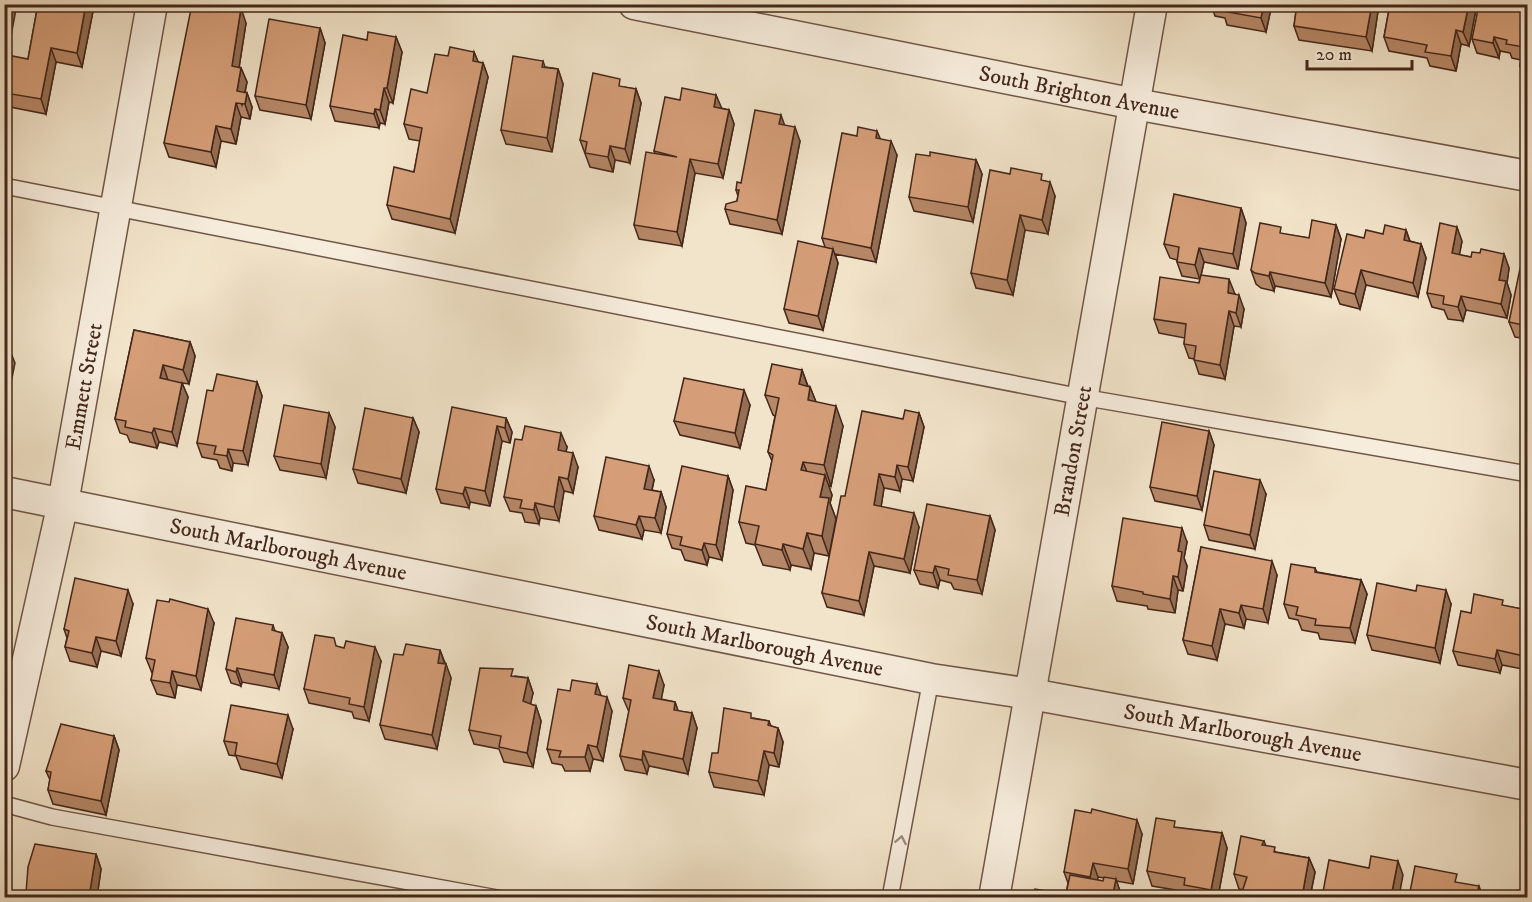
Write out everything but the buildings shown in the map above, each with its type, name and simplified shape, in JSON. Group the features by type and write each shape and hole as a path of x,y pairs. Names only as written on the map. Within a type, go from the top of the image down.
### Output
{"street":[{"name":"Emmett Street","path":"4,766 63,503 152,4"},
{"name":"South Brighton Avenue","path":"634,4 1135,104 1527,176"},
{"name":"Brandon Street","path":"994,897 1152,4"},
{"name":"South Marlborough Avenue","path":"4,492 931,679 1031,694 1527,785"}],"lane":[{"path":"4,186 1082,397 1527,474"},
{"path":"890,897 931,679"},
{"path":"4,804 52,817 497,897"}]}
